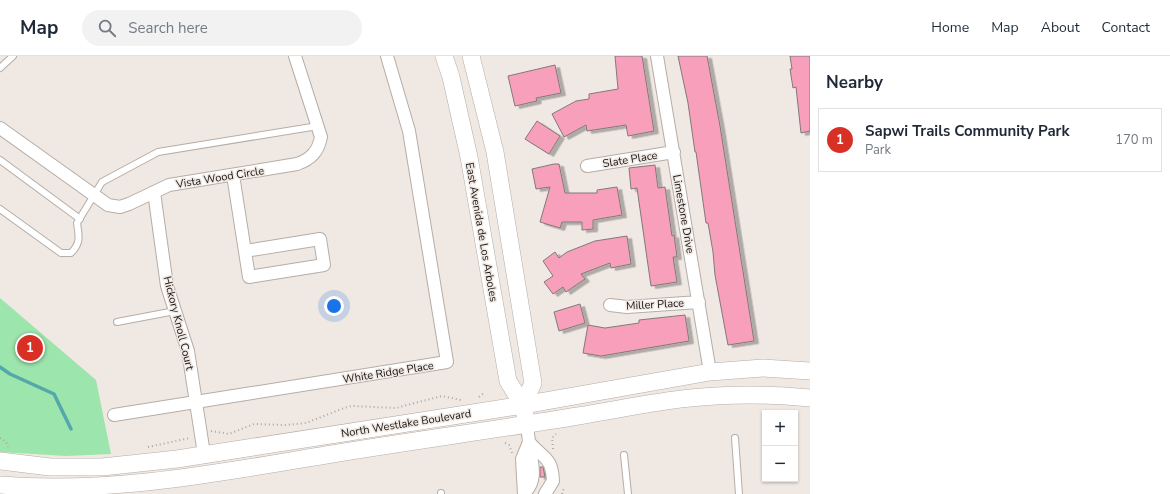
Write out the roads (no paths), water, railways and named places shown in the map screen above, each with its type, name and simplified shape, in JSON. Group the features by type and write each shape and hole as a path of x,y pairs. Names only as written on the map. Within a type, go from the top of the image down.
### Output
{"main road":[{"name":"East Avenida de Los Arboles","path":"444,56 451,77 469,157 508,381 523,405 528,433"},
{"path":"471,56 495,152 533,383 523,405"},
{"name":"North Westlake Boulevard","path":"2,455 50,467 102,467 204,454 523,405 710,372 763,368 810,371"},
{"name":"North Westlake Boulevard","path":"0,485 56,489 111,487 166,482 383,446 528,433 697,397 749,395 810,398"}],"street":[{"name":"Vista Wood Circle","path":"0,128 94,196 108,205 120,207 169,185 306,161 314,154 319,146 321,137 294,56"},
{"name":"White Ridge Place","path":"114,415 447,362 409,130 387,56"},
{"name":"Limestone Drive","path":"657,56 710,372"},
{"name":"Slate Place","path":"587,166 674,152"},
{"path":"233,175 249,277 324,265 320,239 245,251"},
{"name":"Hickory Knoll Court","path":"154,192 168,286 188,351 204,454"},
{"name":"Miller Place","path":"610,305 628,307 699,302"},
{"path":"525,494 522,459 528,433"},
{"path":"528,433 534,448 545,456 551,465 554,481 545,494"}],"lane":[{"path":"0,68 13,56"},
{"path":"0,209 61,253 71,253 78,247 80,241 77,223 102,182 158,152 318,126"},
{"path":"0,160 80,219"},
{"path":"117,322 175,312"},
{"path":"735,438 739,494"},
{"path":"624,455 628,494"}],"waterway":[{"path":"0,367 10,374 54,394 71,429"}],"place":[{"name":"Sapwi Trails Community Park","path":"30,348"}]}
